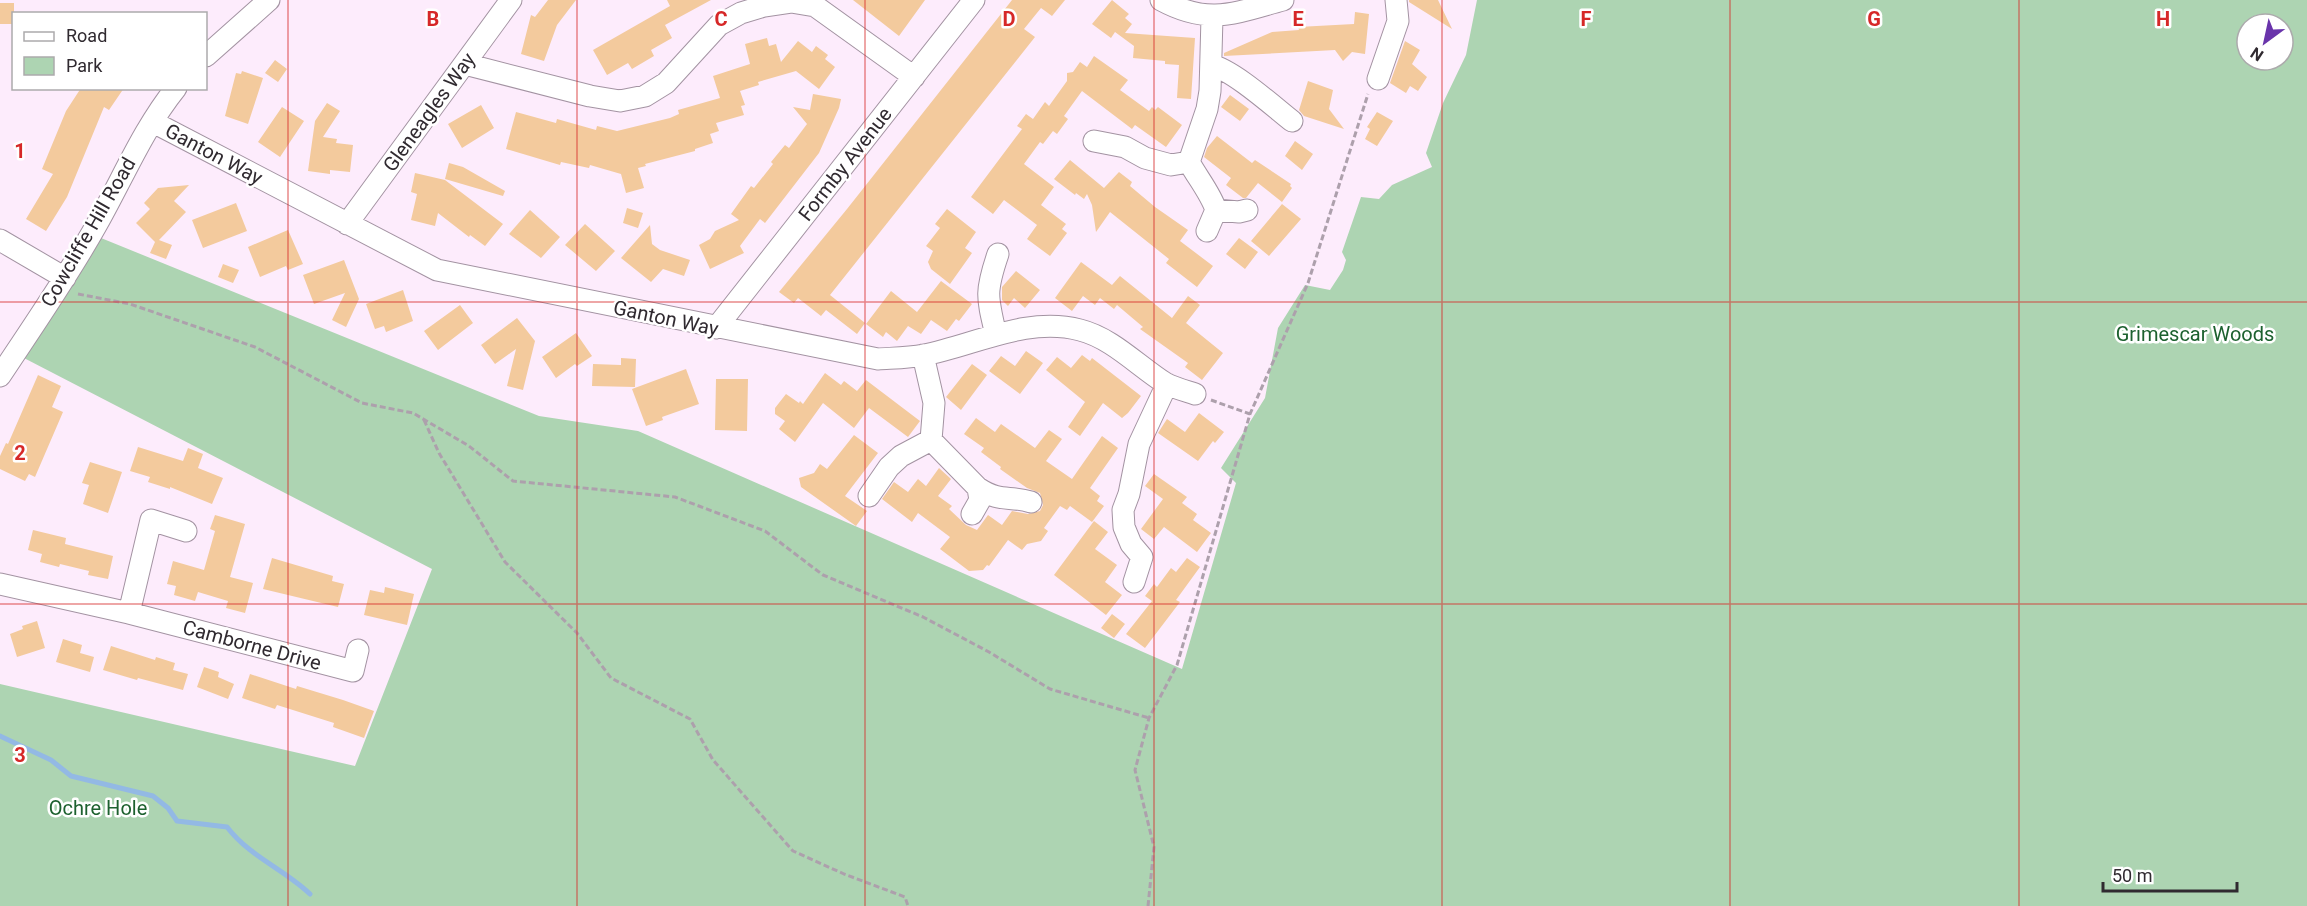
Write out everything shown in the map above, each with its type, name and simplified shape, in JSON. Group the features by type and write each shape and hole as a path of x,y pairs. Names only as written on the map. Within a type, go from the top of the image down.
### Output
{"street":[{"path":"207,55 269,0"},
{"name":"Gleneagles Way","path":"347,224 511,0"},
{"name":"Formby Avenue","path":"716,328 974,0"},
{"path":"1161,0 1185,11 1212,16 1226,15 1283,0"},
{"path":"1378,79 1398,21 1396,0"},
{"path":"465,64 590,96 620,100 645,96 666,83 719,25 764,6 790,2 815,6 914,77"},
{"path":"1207,231 1216,210 1212,199 1189,162 1207,110 1212,16"},
{"path":"1211,65 1220,67 1232,75 1292,121"},
{"name":"Cowcliffe Hill Road","path":"0,376 69,286 153,122 175,90"},
{"name":"Ganton Way","path":"153,122 436,270 878,359 923,355 996,335 1046,326 1080,330 1098,336 1167,384 1195,394"},
{"path":"1094,141 1125,147 1145,158 1171,165 1189,162"},
{"path":"1216,210 1239,212 1247,210"},
{"path":"0,240 69,286"},
{"path":"996,335 988,302 988,284 998,254"},
{"path":"923,355 934,403 931,440 978,488 992,497 1004,500 1019,498 1031,502"},
{"path":"1134,582 1150,556 1131,544 1124,526 1123,510 1129,495 1139,444 1167,384"},
{"path":"868,496 889,467 901,456 931,440"},
{"path":"972,514 980,500 978,488"},
{"path":"129,613 144,518 186,531"},
{"name":"Camborne Drive","path":"0,584 129,613 353,672 358,650"}],"path":[{"path":"1148,906 1154,847 1135,770 1149,718 1177,665 1250,414 1308,283 1372,82 1378,79"},
{"path":"69,286 130,304 255,347 362,403 413,413 469,446 513,481 675,497 765,531 823,575 923,617 1050,688 1149,718"},
{"path":"1195,394 1250,414"},
{"path":"424,420 439,453 505,562 577,633 611,678 690,719 713,760 793,851 844,874 905,897 908,906"}],"green space":[{"path":"1477,0 2307,0 2307,906 0,906 0,684 355,766 432,569 22,357 101,238 539,416 638,431 1182,669 1236,483 1221,468 1265,398 1278,328 1305,285 1330,290 1343,270 1346,260 1342,252 1361,197 1379,199 1392,185 1432,167 1426,153 1443,103 1466,55"}],"building":[{"path":"548,0 576,0 557,25 544,61 521,54 531,15 535,17"},
{"path":"667,0 711,0 665,25 672,38 651,50 654,56 632,69 628,63 607,75 593,50 670,6"},
{"path":"853,0 925,0 899,36"},
{"path":"1012,0 1065,0 1052,16 1041,8 1024,29 1035,37 830,295 865,323 857,334 826,310 821,316 798,298 794,303 779,292 847,209"},
{"path":"1112,0 1129,14 1125,18 1132,24 1125,33 1195,38 1191,99 1177,98 1179,65 1165,64 1165,61 1133,58 1134,46 1115,32 1111,38 1092,24"},
{"path":"1409,0 1438,0 1452,29 1409,2"},
{"path":"0,3 14,3 12,24 0,24"},
{"path":"1355,12 1369,14 1365,54 1352,52 1343,61 1335,50 1224,56 1224,53 1272,32 1299,30 1298,27 1354,24"},
{"path":"767,38 769,46 776,44 781,62 798,41 812,52 816,46 828,55 825,59 835,67 819,89 796,71 758,82 759,85 740,91 745,105 741,106 744,115 716,123 719,131 710,134 713,143 695,149 695,151 645,164 646,166 638,168 644,188 626,193 621,174 590,165 589,168 561,162 560,165 506,149 516,112 556,123 557,119 596,130 597,126 617,131 670,118 679,114 678,110 720,98 713,76 750,64 745,44"},
{"path":"1405,41 1420,50 1412,64 1427,77 1418,91 1410,86 1406,93 1390,83"},
{"path":"1094,56 1128,80 1120,90 1149,111 1152,107 1155,110 1158,107 1182,125 1166,147 1135,125 1132,129 1082,91 1064,116 1068,119 1057,134 1053,131 1043,144 1040,142 1024,164 1054,187 1041,205 1066,224 1062,229 1067,233 1050,256 1027,239 1037,225 1004,200 993,214 971,197 1022,129 1017,126 1026,114 1033,119 1045,102 1049,106 1067,81 1067,73 1073,72 1080,62 1087,67"},
{"path":"275,60 287,69 278,82 265,73"},
{"path":"242,71 263,78 248,124 225,116 236,73 241,74"},
{"path":"1308,81 1333,90 1329,109 1344,129 1304,116 1299,110"},
{"path":"80,90 123,90 109,110 104,107 67,197 46,231 26,219 53,174 42,169 66,111"},
{"path":"813,94 841,99 819,153 765,223 760,219 740,246 744,253 710,269 699,245 710,239 715,231 739,220 731,214 751,186 754,188 773,164 771,162 785,145 789,148 807,124 793,107 810,110"},
{"path":"1230,95 1249,109 1240,121 1221,107"},
{"path":"327,103 340,111 323,137 337,139 336,143 353,145 350,172 330,170 330,174 308,171 315,121"},
{"path":"481,105 494,128 462,148 448,124"},
{"path":"282,107 304,121 280,157 258,142"},
{"path":"1377,112 1393,121 1377,146 1365,139 1370,129 1367,127"},
{"path":"1217,136 1252,163 1255,160 1291,184 1292,188 1282,202 1258,183 1246,198 1226,185 1231,178 1204,157 1207,148"},
{"path":"1295,141 1313,154 1302,170 1285,156"},
{"path":"1070,160 1104,188 1119,172 1132,182 1130,186 1188,230 1180,241 1213,266 1197,287 1166,263 1169,259 1110,212 1096,232 1092,205 1087,194 1084,199 1076,193 1075,195 1054,179"},
{"path":"449,163 463,167 505,191 503,196 445,179"},
{"path":"415,173 445,180 503,224 485,246 470,235 469,237 438,213 435,226 411,220 417,194 411,192"},
{"path":"189,185 174,201 186,212 159,240 172,245 166,259 150,253 155,242 136,223 150,209 144,203 158,188"},
{"path":"236,203 247,231 203,248 192,220"},
{"path":"1282,204 1301,219 1269,256 1251,241"},
{"path":"627,208 643,213 638,228 623,223"},
{"path":"947,209 976,232 965,248 972,253 950,284 931,269 928,262 933,251 926,246 940,228 935,224"},
{"path":"530,210 560,237 541,258 509,234"},
{"path":"585,224 615,251 596,271 565,245"},
{"path":"650,225 652,244 660,250 690,260 684,276 663,269 651,282 621,258"},
{"path":"288,230 303,264 288,270 286,266 260,277 248,247"},
{"path":"1239,238 1258,252 1245,269 1226,254"},
{"path":"344,260 359,299 346,327 332,320 345,293 314,304 303,275"},
{"path":"1081,262 1112,285 1120,276 1172,318 1188,296 1200,305 1186,323 1223,353 1202,380 1185,367 1188,363 1140,329 1143,327 1117,305 1114,309 1100,298 1095,305 1083,296 1072,311 1055,298"},
{"path":"223,264 239,270 233,283 218,277"},
{"path":"1016,271 1040,290 1025,308 1014,298 1008,306 1002,300 1002,287"},
{"path":"941,281 972,304 959,321 956,319 947,331 931,320 921,334 908,326 897,341 886,332 883,337 866,324 891,291 917,312"},
{"path":"403,290 413,321 386,332 384,326 375,329 366,304"},
{"path":"460,305 473,323 438,350 424,331"},
{"path":"517,318 535,341 523,390 507,386 516,349 495,364 481,345"},
{"path":"576,333 592,356 577,366 575,364 556,378 542,357"},
{"path":"1026,351 1043,363 1020,394 989,371 1001,356 1015,366"},
{"path":"1082,355 1090,361 1092,358 1141,396 1122,418 1103,403 1080,436 1068,427 1085,402 1046,370 1057,357 1071,368"},
{"path":"621,358 636,359 635,387 592,386 593,364 621,365"},
{"path":"972,364 987,375 961,410 946,397"},
{"path":"686,369 699,404 662,417 663,420 646,426 632,389"},
{"path":"825,373 841,385 844,381 857,391 866,380 920,421 908,437 869,408 854,428 823,403 795,442 779,429 785,421 775,414 775,408 786,394 803,404"},
{"path":"38,375 61,386 52,407 63,412 35,477 29,474 25,481 0,469 0,456 6,443 8,444"},
{"path":"716,379 748,379 747,431 715,430"},
{"path":"1199,413 1224,432 1215,443 1213,441 1198,461 1158,433 1167,419 1185,432"},
{"path":"976,418 995,432 1001,424 1035,448 1049,430 1062,439 1046,461 1072,479 1102,436 1118,448 1090,488 1100,496 1097,501 1104,506 1092,522 1070,506 1067,510 1060,506 1044,528 1048,531 1041,541 1027,544 1022,550 1008,540 989,566 987,565 983,570 969,571 940,549 950,537 918,513 912,522 882,499 894,482 908,492 918,479 926,486 939,468 951,479 938,496 952,506 949,509 966,525 977,530 988,515 1002,525 1012,511 1028,514 1040,511 1043,505 1040,493 1027,488 1000,469 1001,467 981,452 984,448 964,434"},
{"path":"854,435 878,453 845,496 867,511 856,526 801,487 799,478 814,473 820,464 827,469"},
{"path":"138,447 183,461 188,448 203,454 198,468 223,478 212,504 170,487 170,489 148,482 150,477 130,471"},
{"path":"90,462 122,472 108,513 83,504 89,485 82,483"},
{"path":"1154,474 1187,497 1182,503 1197,514 1193,520 1211,533 1197,552 1164,527 1154,539 1141,529 1163,499 1145,486"},
{"path":"215,515 245,524 230,577 253,583 245,613 226,608 228,601 198,592 195,601 174,595 176,586 167,584 173,561 204,570 215,531 210,529"},
{"path":"1094,521 1108,532 1095,549 1117,565 1105,582 1122,595 1106,615 1054,575"},
{"path":"33,530 66,538 65,544 113,556 108,579 88,575 89,571 40,562 42,554 28,550"},
{"path":"272,558 333,576 332,581 344,584 338,607 263,589"},
{"path":"1187,558 1200,567 1176,600 1180,602 1145,648 1126,634 1152,601 1145,596 1154,584 1157,587 1171,568 1176,572"},
{"path":"385,587 414,594 407,625 364,615 370,590 384,593"},
{"path":"1112,614 1125,624 1114,638 1101,628"},
{"path":"37,621 45,648 17,657 10,634 23,629 22,626"},
{"path":"63,639 82,645 80,653 94,657 90,672 56,662"},
{"path":"111,646 155,660 156,657 175,663 173,670 188,674 183,690 103,670"},
{"path":"204,667 219,672 218,677 234,684 228,699 197,687"},
{"path":"250,674 296,689 297,686 374,711 364,738 333,727 334,723 277,705 275,709 242,698"}],"waterway":[{"path":"0,736 51,760 71,776 153,796 168,808 177,821 227,827 246,847 310,894"}],"park label":[{"name":"Grimescar Woods","path":"2195,334"},
{"name":"Ochre Hole","path":"98,808"}]}
